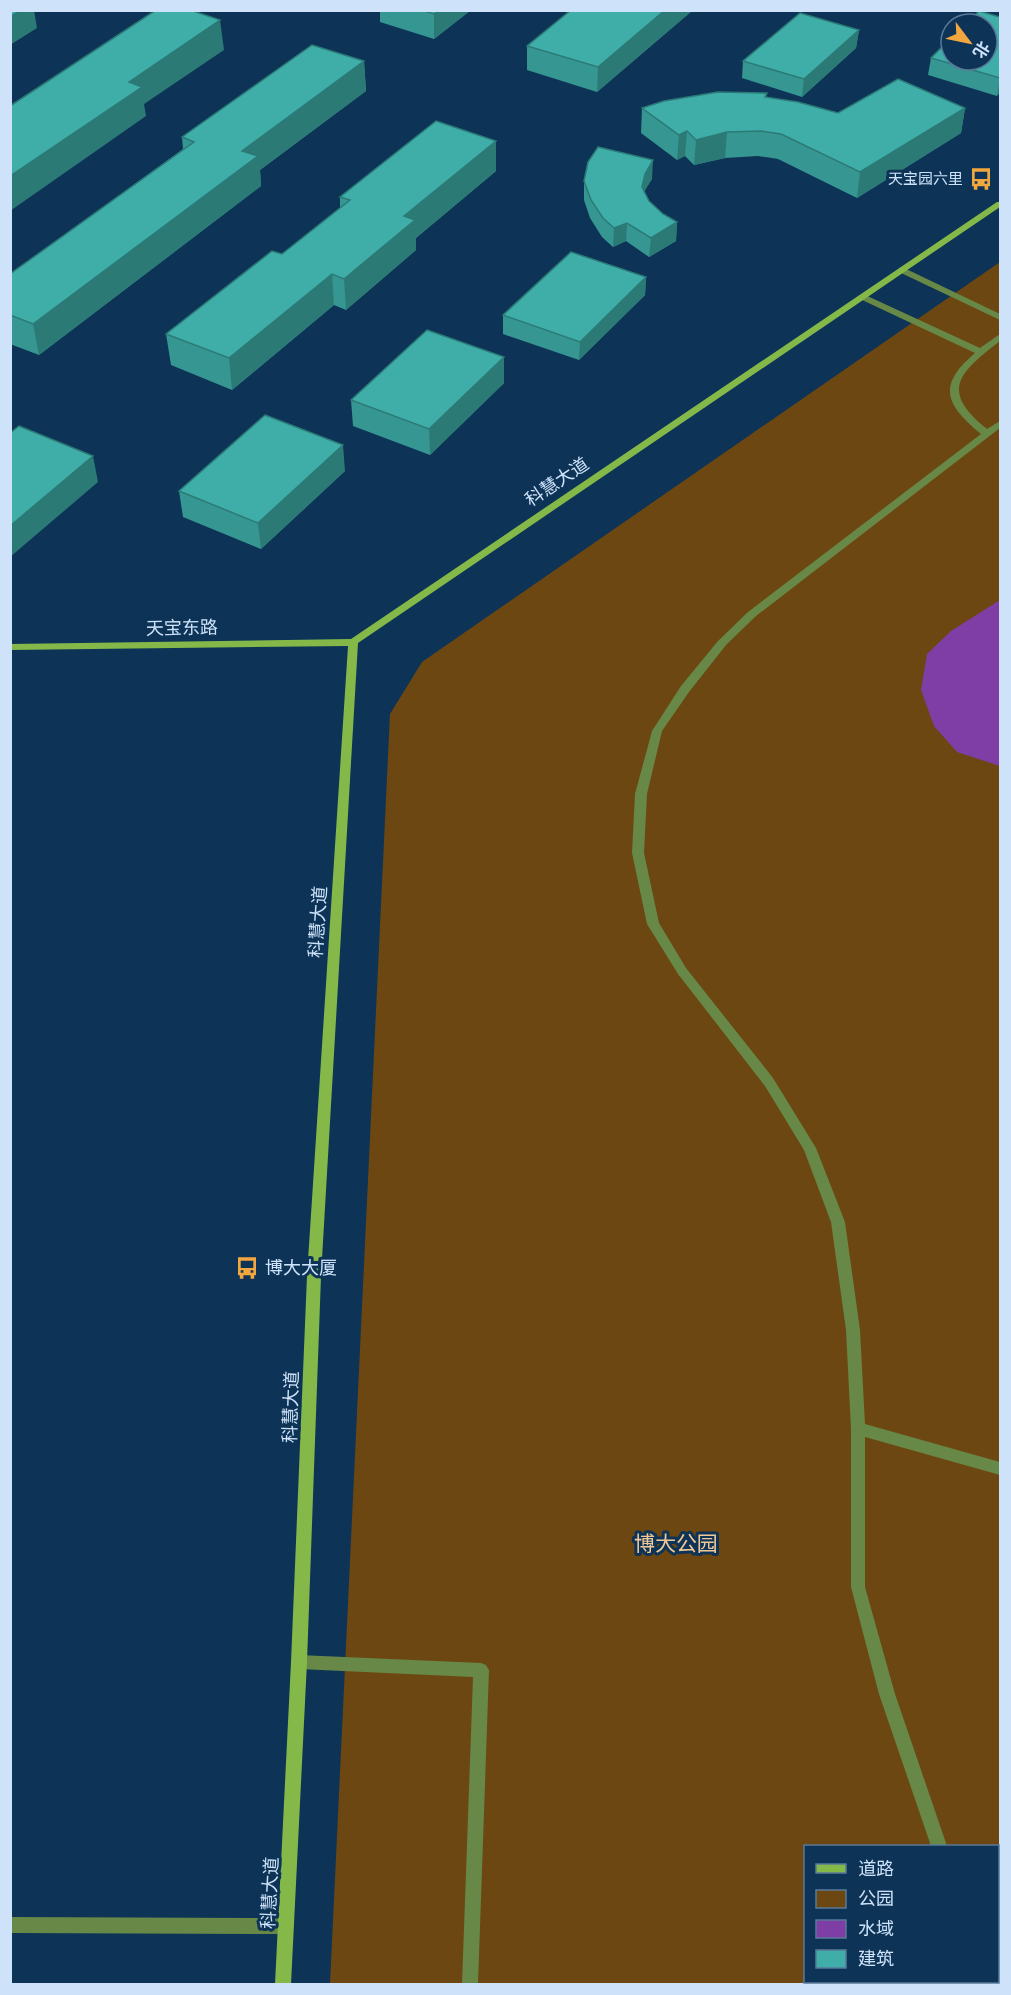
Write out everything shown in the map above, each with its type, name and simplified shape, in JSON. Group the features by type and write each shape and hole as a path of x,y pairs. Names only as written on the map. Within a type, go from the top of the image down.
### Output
{"street":[{"name":"科慧大道","path":"283,1984 299,1662 314,1276 353,642 1000,204"},
{"path":"902,270 1000,317"},
{"path":"863,297 981,352"},
{"path":"987,434 959,410 953,393 957,376 965,364 1000,337"},
{"path":"939,1845 887,1694 858,1587 858,1429 853,1330 838,1222 810,1148 769,1082 682,971 653,924 638,853 641,794 657,731 685,689 722,643 752,614 1000,424"},
{"name":"天宝东路","path":"10,647 353,642"},
{"path":"858,1429 1000,1468"},
{"path":"299,1662 482,1670 470,1984"},
{"path":"10,1925 286,1926"}],"green space":[{"name":"博大公园","path":"1000,262 1000,1984 330,1984 390,714 422,662"}],"water":[{"path":"1000,600 1000,766 957,752 934,726 921,690 927,654 951,631"}],"building":[{"path":"10,10 21,10 10,17"},
{"path":"156,10 190,10 220,20 129,82 142,87 10,176 10,106"},
{"path":"421,10 439,10 434,14"},
{"path":"571,10 665,10 598,67 527,46"},
{"path":"800,13 859,30 804,79 743,61"},
{"path":"999,17 1000,17 1000,78 979,72 999,72"},
{"path":"312,45 364,61 242,151 258,156 33,324 10,315 10,274 194,142 182,137"},
{"path":"939,50 939,60 931,58"},
{"path":"898,79 965,108 860,172 781,134 761,131 727,132 696,140 687,131 679,135 642,108 664,101 718,92 767,93 765,97 798,102 838,113"},
{"path":"436,121 496,141 404,216 415,220 344,279 332,274 229,358 166,334 272,251 282,254 350,200 340,197"},
{"path":"598,147 653,160 645,174 642,187 649,201 663,214 677,222 651,238 627,223 614,228 603,218 591,200 584,181 588,162"},
{"path":"571,252 646,277 580,342 503,315"},
{"path":"427,330 504,357 429,429 351,400"},
{"path":"265,415 343,445 258,523 179,491"},
{"path":"19,426 93,456 10,526 10,433"}],"place":[{"name":"天宝园六里","path":"981,179"},
{"name":"博大大厦","path":"247,1268"}]}
